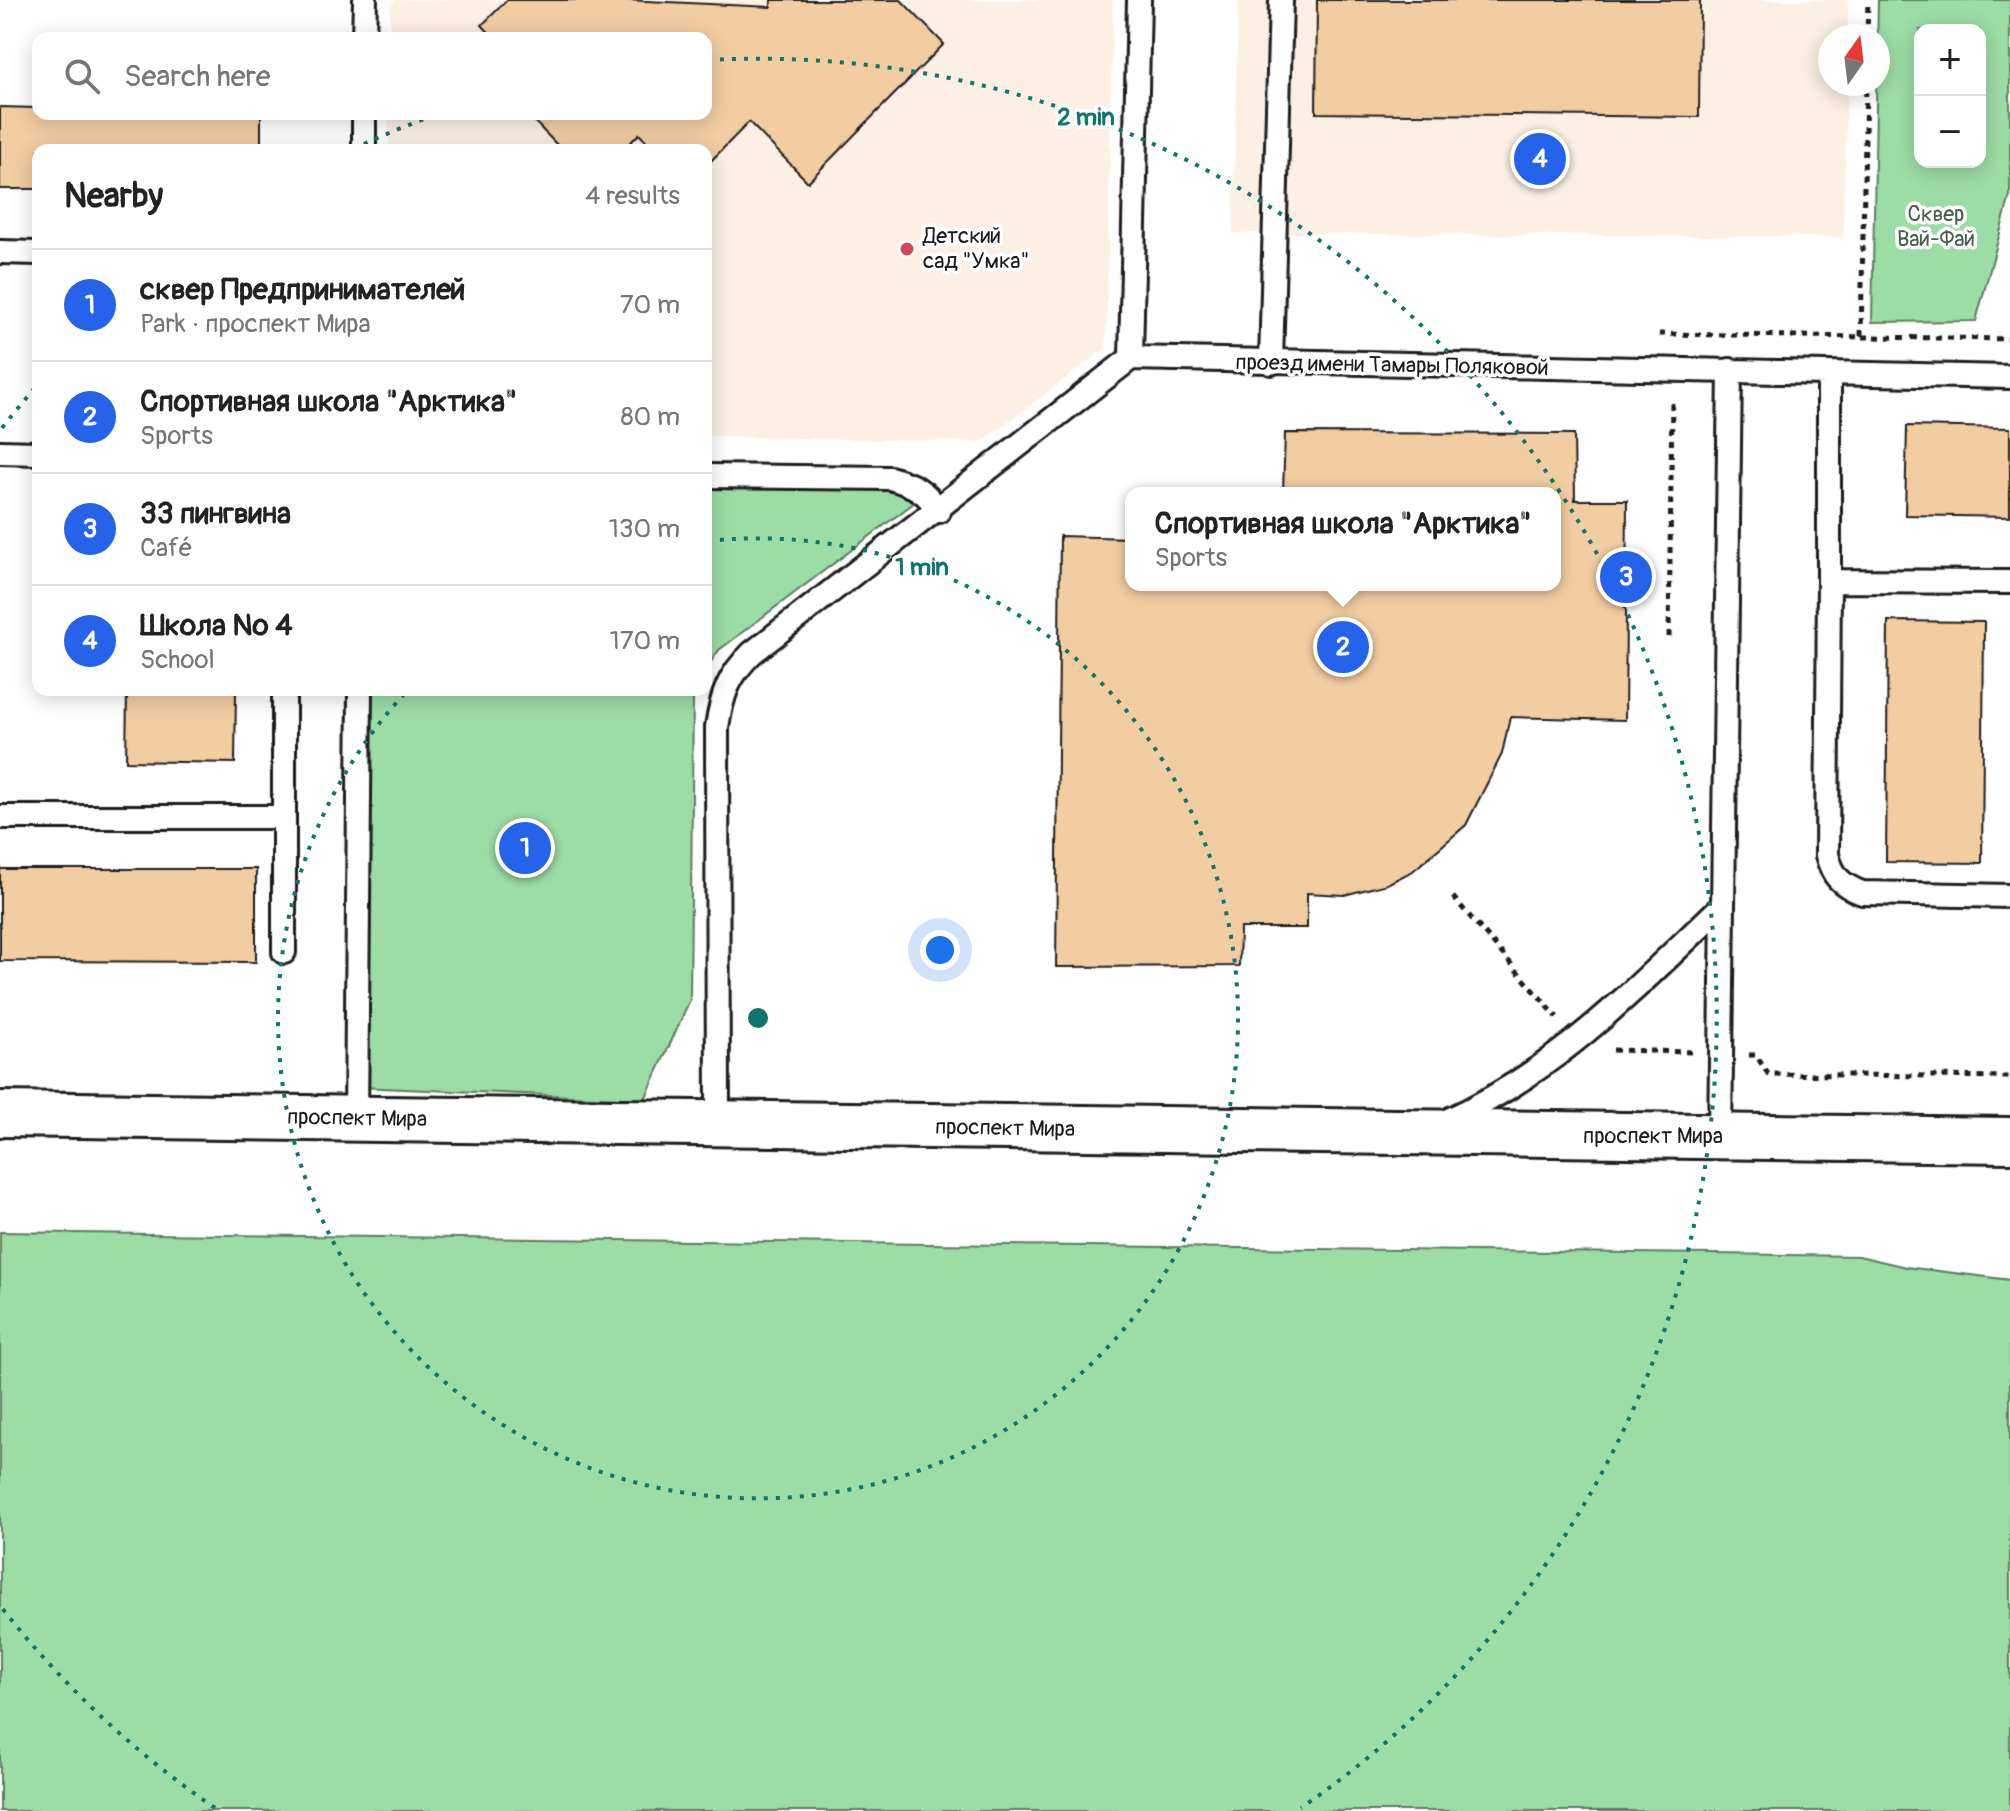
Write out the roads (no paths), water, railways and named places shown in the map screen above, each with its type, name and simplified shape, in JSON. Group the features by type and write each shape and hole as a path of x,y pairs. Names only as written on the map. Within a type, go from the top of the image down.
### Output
{"main road":[{"name":"проспект Мира","path":"0,1114 2010,1140"}],"lane":[{"path":"364,32 365,0"},
{"path":"718,1123 717,727 722,692 736,669 752,653 939,511 1131,358 1139,0"},
{"path":"1271,363 1281,0"},
{"path":"364,120 364,144"},
{"path":"0,252 32,253"},
{"name":"проезд имени Тамары Поляковой","path":"1131,358 2010,377"},
{"path":"1720,1136 1730,370"},
{"path":"1829,373 1827,855 1832,873 1844,887 1862,893 2010,896"},
{"path":"0,452 32,453"},
{"path":"712,476 890,478 914,484 927,493 939,511"},
{"path":"1829,581 2010,582"},
{"path":"284,696 284,952"},
{"path":"356,1118 360,696"},
{"path":"0,817 284,817"},
{"path":"1417,1134 1480,1106 1533,1075 1578,1041 1723,905"}],"place":[{"name":"Школа № 4","path":"1540,159"},
{"name":"Детский сад \"Умка\"","path":"907,249"},
{"name":"33 пингвина","path":"1626,577"},
{"name":"Спортивная школа \"Арктика\"","path":"1343,647"},
{"name":"сквер Предпринимателей","path":"525,848"}],"park label":[{"name":"Сквер Вай-Фай","path":"1936,226"}]}
